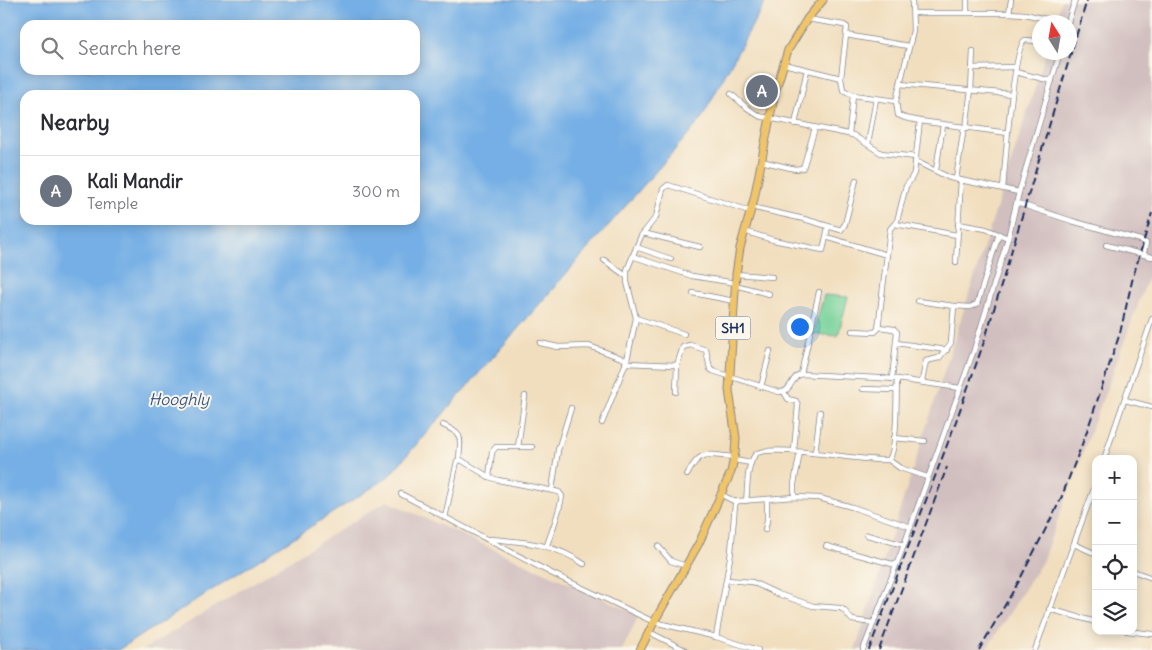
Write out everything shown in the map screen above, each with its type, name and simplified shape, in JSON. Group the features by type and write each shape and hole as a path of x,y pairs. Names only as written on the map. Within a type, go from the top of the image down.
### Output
{"main road":[{"name":"SH1","path":"640,650 687,566 722,495 731,472 736,438 730,401 729,377 736,274 740,248 751,209 784,64 792,42 807,19 823,0"}],"street":[{"path":"912,0 913,31 896,101 898,114 920,122 1008,133"},
{"path":"967,0 967,12"},
{"path":"1009,13 1011,0"},
{"path":"1070,15 1075,0"},
{"path":"912,13 1009,13 1032,17"},
{"path":"807,19 844,24 847,27 841,78 843,90 853,95 896,101"},
{"path":"846,35 908,46"},
{"path":"1003,188 1015,69 1022,41 1032,41"},
{"path":"956,262 959,180 971,90 973,50"},
{"path":"863,650 911,527 927,477 974,350 1008,238 1019,192 1058,60"},
{"path":"784,64 841,78"},
{"path":"972,68 1015,69 1052,80"},
{"path":"795,124 807,70"},
{"path":"900,84 1012,94"},
{"path":"731,94 753,113 770,119 849,134 858,137 881,153 915,159 943,176 1019,192"},
{"path":"849,134 853,95"},
{"path":"868,144 876,99"},
{"path":"852,331 875,332 879,327 890,229 895,224 906,186 914,173 920,122"},
{"path":"936,170 943,125"},
{"path":"761,161 795,169 803,168 807,161 815,128"},
{"path":"602,423 626,362 636,318 626,276 632,256 643,233 656,217 661,192 668,185 751,209 839,230 844,228 856,180"},
{"path":"1017,203 1072,222 1140,240 1146,243 1144,252"},
{"path":"895,224 957,235"},
{"path":"958,224 981,228 1008,238"},
{"path":"744,231 773,240 823,250 828,226"},
{"path":"643,233 700,247"},
{"path":"918,301 970,308 976,304 999,234"},
{"path":"826,237 887,255"},
{"path":"1106,245 1152,257"},
{"path":"636,247 671,259"},
{"path":"632,256 692,276 736,284 770,294"},
{"path":"604,260 626,276"},
{"path":"736,274 772,277"},
{"path":"801,374 819,292"},
{"path":"693,293 734,301"},
{"path":"922,381 926,361 939,358 947,350 951,342 954,306"},
{"path":"636,318 684,334"},
{"path":"1105,455 1152,320"},
{"path":"879,327 897,331 894,438 892,454 889,460"},
{"path":"540,342 558,347 588,346 626,362 677,365"},
{"path":"896,343 947,350"},
{"path":"676,392 677,365 681,350 684,346 690,345 706,350 711,370 761,387 784,392 788,390 796,376 801,374 922,381 960,388"},
{"path":"761,387 770,351"},
{"path":"863,389 896,390"},
{"path":"784,392 788,399 796,401 798,404 794,451"},
{"path":"518,447 525,396"},
{"path":"1126,400 1152,407"},
{"path":"552,490 558,450 571,408"},
{"path":"814,453 820,412"},
{"path":"443,425 457,431 460,436 458,460 453,475 445,518"},
{"path":"894,438 925,441"},
{"path":"489,477 494,449 499,447 532,447"},
{"path":"746,501 754,455 759,452 794,451 889,460 900,468 927,477"},
{"path":"794,498 794,484 800,452"},
{"path":"687,475 697,458 702,456 734,458 752,463"},
{"path":"458,460 463,460 489,477 559,492 562,496 555,526 547,545"},
{"path":"401,494 551,573 654,622 716,637 758,650"},
{"path":"1035,650 1092,494"},
{"path":"722,495 736,502 819,498 911,527"},
{"path":"765,530 767,500"},
{"path":"716,637 719,610 727,580 736,502"},
{"path":"867,535 904,545"},
{"path":"486,539 547,545 566,553 584,564"},
{"path":"1074,544 1092,552"},
{"path":"658,546 671,561 687,566"},
{"path":"826,546 896,565"},
{"path":"1137,572 1152,578"},
{"path":"727,580 752,582 812,606 840,608 852,620 873,623"},
{"path":"1049,609 1092,621"},
{"path":"649,632 685,650"},
{"path":"1137,632 1152,634"}],"shaded area":[{"path":"1062,0 1152,0 1152,267 1042,562 986,650 855,650 1044,60 1077,60 1077,15 1057,15"},
{"path":"387,501 639,615 622,650 143,650"}],"green space":[{"path":"824,295 848,297 838,336 813,334"}],"water":[{"name":"Hooghly","path":"0,0 766,0 700,121 387,478 118,650 0,650"}],"railway":[{"path":"869,650 955,424 985,339 1087,0"},
{"path":"979,650 1019,581 1060,501 1086,434 1120,333 1133,277 1152,213"},
{"path":"879,650 947,467"}],"place":[{"name":"Kali Mandir","path":"762,91"}]}
